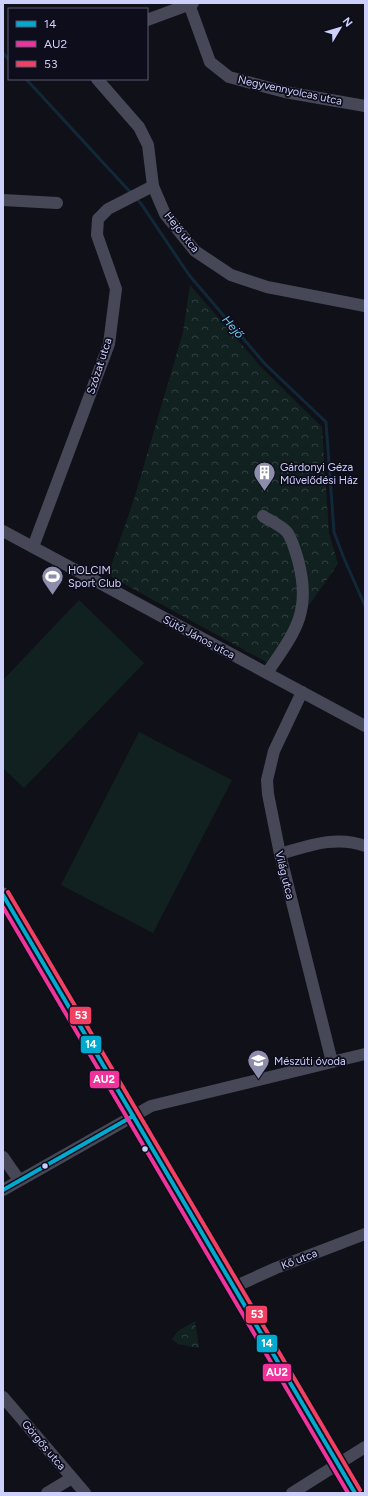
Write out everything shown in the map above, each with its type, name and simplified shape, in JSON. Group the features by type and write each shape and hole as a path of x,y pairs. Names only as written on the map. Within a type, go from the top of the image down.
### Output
{"main road":[{"path":"3,895 355,1493"}],"street":[{"path":"148,20 191,3"},
{"name":"Negyvennyolcas utca","path":"191,3 210,62 229,77 285,92 365,106"},
{"name":"Hejő utca","path":"98,80 139,127 148,145 148,189 165,214 195,251 230,275 267,287 365,306"},
{"name":"Szózat utca","path":"33,547 109,344 116,289 97,235 98,219 108,209 148,189"},
{"path":"3,200 57,203"},
{"path":"263,516 287,531 296,553 303,578 303,600 300,618 289,641 267,673"},
{"name":"Sütő János utca","path":"3,532 365,726"},
{"name":"Világ utca","path":"302,692 274,751 267,780 268,794 280,854 332,1062"},
{"path":"280,854 327,841 340,840 354,842 365,846"},
{"path":"3,1190 151,1106 365,1054"},
{"path":"3,1157 19,1180"},
{"name":"Kő utca","path":"234,1287 276,1268 365,1234"},
{"name":"Görgős utca","path":"3,1397 85,1493"},
{"path":"292,1493 365,1447"},
{"path":"47,1493 72,1478"}],"green space":[{"path":"190,285 262,368 322,427 329,533 338,564 268,663 108,575 134,499 183,332"},
{"path":"79,600 144,663 24,788 3,768 3,680"},
{"path":"139,732 232,780 153,933 61,885"},
{"path":"195,1321 199,1348 178,1344 172,1339 178,1331"}],"waterway":[{"name":"Hejő","path":"3,53 8,59"},
{"name":"Hejő","path":"27,80 132,194"},
{"name":"Hejő","path":"136,198 189,275 265,364 326,422 334,532 365,606"}],"transit line":[{"name":"53","path":"8,892 360,1490"},
{"name":"14","path":"3,895 355,1493"},
{"name":"AU2","path":"3,907 348,1493"},
{"name":"14","path":"3,1190 133,1116"}],"place":[{"name":"Gárdonyi Géza Művelődési Ház","path":"264,492"},
{"name":"HOLCIM Sport Club","path":"52,596"},
{"name":"Mészúti óvoda","path":"258,1080"}]}
